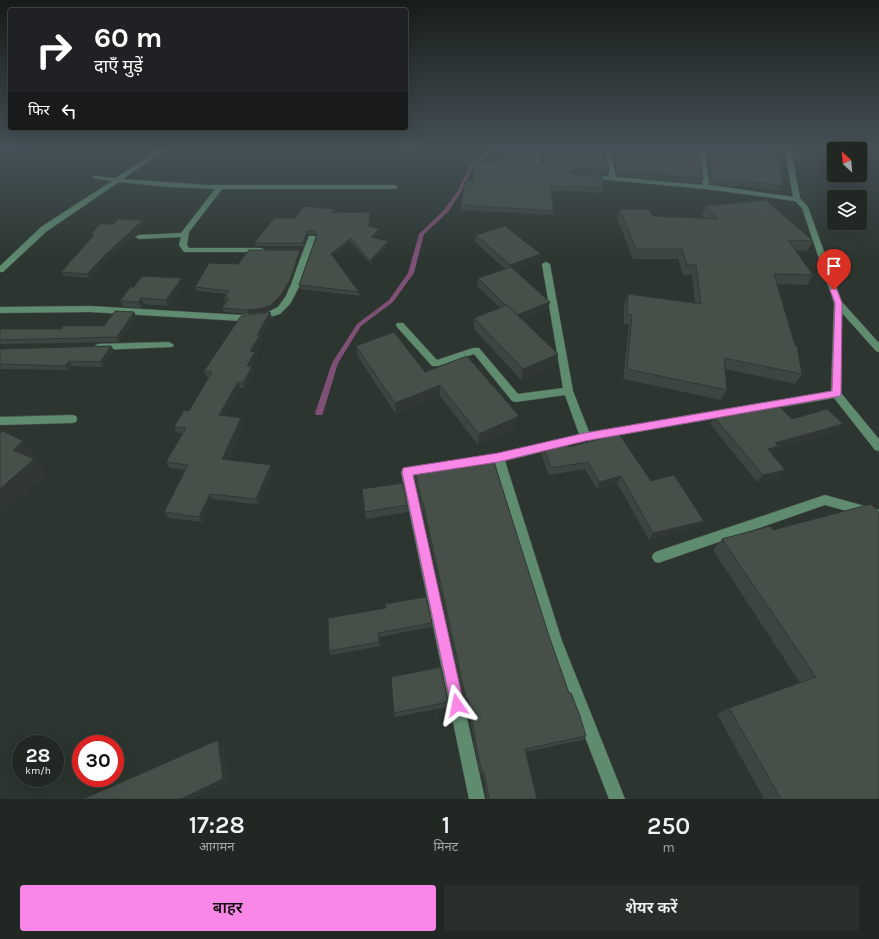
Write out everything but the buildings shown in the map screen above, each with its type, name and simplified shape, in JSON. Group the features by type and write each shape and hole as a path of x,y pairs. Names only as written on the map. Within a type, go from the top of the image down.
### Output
{"street":[{"path":"0,270 44,229 107,187"},
{"path":"220,187 186,233 183,245 187,250 270,250"},
{"path":"708,187 796,199 805,207 838,303 836,394 879,447"},
{"path":"794,187 796,199"},
{"path":"139,237 177,236 186,233"},
{"path":"0,310 75,308 241,318 261,317 281,309 289,299 304,250 312,238"},
{"path":"546,264 568,391 585,437"},
{"path":"838,303 879,349"},
{"path":"400,325 435,364 476,350 516,398 568,391"},
{"path":"92,347 169,345"},
{"path":"477,799 407,472 498,458 585,437 836,394"},
{"path":"0,421 72,419"},
{"path":"498,458 556,641 617,799"},
{"path":"658,557 826,500 879,515"}],"waterway":[{"path":"319,413 335,363 359,325 391,301 411,273 422,234 446,211 461,187"}],"route":[{"path":"457,705 407,472 498,458 585,437 836,394 838,303 834,290"}]}
